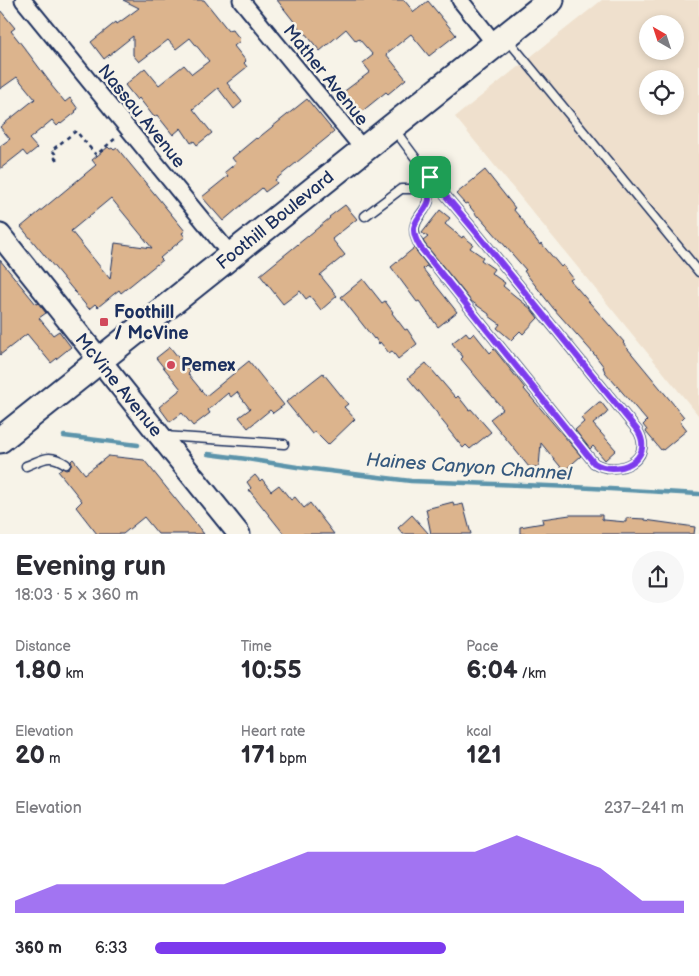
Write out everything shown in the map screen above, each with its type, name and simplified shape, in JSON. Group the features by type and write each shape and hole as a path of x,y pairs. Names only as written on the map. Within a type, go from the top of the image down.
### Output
{"main road":[{"name":"Foothill Boulevard","path":"0,440 551,0"}],"street":[{"name":"Nassau Avenue","path":"23,0 230,255"},
{"name":"Mather Avenue","path":"241,0 363,149"},
{"path":"460,0 500,40"},
{"name":"McVine Avenue","path":"0,235 239,534"}],"lane":[{"path":"500,40 699,272"},
{"path":"392,126 430,177 638,431 642,450 634,461 628,465 614,468 598,466 594,463 420,247 413,231 414,224 429,199 428,192 423,184"},
{"path":"365,216 401,189 415,190 430,177"},
{"path":"160,436 284,444"},
{"path":"26,466 49,457 57,458 66,464"}],"path":[{"path":"57,160 52,150 76,131 96,155 128,129"}],"shaded area":[{"path":"602,0 699,0 699,416 455,117"}],"building":[{"path":"123,0 204,0 228,30 232,29 240,39 234,46 246,61 244,63 247,67 227,83 242,102 234,109 218,88 193,109 212,133 197,145 194,141 191,143 181,128 173,135 157,115 154,117 139,98 137,100 125,85 145,68 159,85 184,65 192,74 209,61 190,38 176,49 168,40 139,62 133,55 133,36 104,59 91,42 116,22 117,24 139,8"},
{"path":"277,0 404,0 414,12 428,1 456,35 429,56 411,34 386,54 406,79 388,94 386,92 355,117 338,96 370,72 363,63 373,55 359,39 356,41 346,29 320,51"},
{"path":"0,10 15,28 11,31 51,85 65,102 70,98 78,109 57,126 52,120 29,139 37,148 27,156 23,151 0,169 0,146 10,139 0,127 35,99 17,77 0,89"},
{"path":"307,99 334,132 275,180 277,183 265,192 262,188 223,221 202,197 228,176 225,172 236,163 232,158"},
{"path":"108,147 114,150 117,148 185,231 182,233 185,237 160,258 162,260 121,293 119,290 98,307 95,304 89,309 21,227 96,165 92,160","holes":["111,198 152,248 115,243 110,279 71,231"]},
{"path":"485,170 515,208 513,209 540,245 541,243 561,267 563,265 573,278 570,280 624,342 684,417 680,421 687,430 663,450 646,432 647,430 643,425 647,421 605,372 604,367 594,354 553,308 524,271 526,270 479,216 456,194"},
{"path":"345,205 357,219 332,239 345,255 320,275 337,296 321,310 310,296 306,299 300,291 283,304 260,275"},
{"path":"440,210 450,218 445,224 462,238 463,236 473,244 470,248 483,257 481,260 494,269 491,273 505,283 503,286 531,309 538,318 523,334 520,331 511,340 497,328 500,324 471,301 425,244 423,241 428,237 422,233"},
{"path":"414,248 430,269 426,266 423,269 457,312 438,327 391,267"},
{"path":"0,260 36,304 38,303 46,313 39,318 53,335 59,331 71,347 51,363 27,334 0,355"},
{"path":"363,279 382,303 385,301 392,313 405,330 407,329 417,344 398,359 392,351 389,353 380,342 379,344 374,339 341,297"},
{"path":"466,332 470,337 474,333 490,353 494,349 524,389 581,456 564,471 541,443 539,467 529,467 490,419 503,409 461,359 463,357 452,343"},
{"path":"170,347 206,396 249,361 284,405 273,413 270,410 248,428 239,417 250,409 237,392 231,397 228,393 208,410 210,413 193,426 182,413 170,422 159,407 181,389 156,358"},
{"path":"426,363 455,397 458,396 491,432 470,449 466,445 463,448 408,378"},
{"path":"323,373 348,404 344,407 355,419 328,445 315,432 312,434 286,402"},
{"path":"599,402 608,411 593,424 616,450 605,460 593,446 590,449 575,430 584,422 581,418"},
{"path":"108,456 144,460 204,534 158,534 144,517 123,534 97,534 76,507 82,501 58,471 62,468 69,469 73,459 85,474"},
{"path":"255,475 260,481 262,479 271,491 279,485 291,500 295,497 304,508 310,503 334,534 284,534 249,490 251,488 247,482"},
{"path":"453,502 454,506 463,504 471,534 431,534 426,509"},
{"path":"412,515 429,534 403,534 398,528"},
{"path":"570,515 602,515 604,520 626,522 626,518 645,519 695,527 694,534 520,534 520,527 543,523 542,519"}],"waterway":[{"name":"Haines Canyon Channel","path":"64,436 138,445"},
{"name":"Haines Canyon Channel","path":"208,454 411,481 699,494"}],"place":[{"name":"Foothill / McVine","path":"104,322"},
{"name":"Pemex","path":"171,365"}],"route":[{"path":"430,177 638,431 642,450 634,461 620,468 598,466 594,463 420,247 413,231 414,224 427,205 429,196 423,184 430,177"}]}
